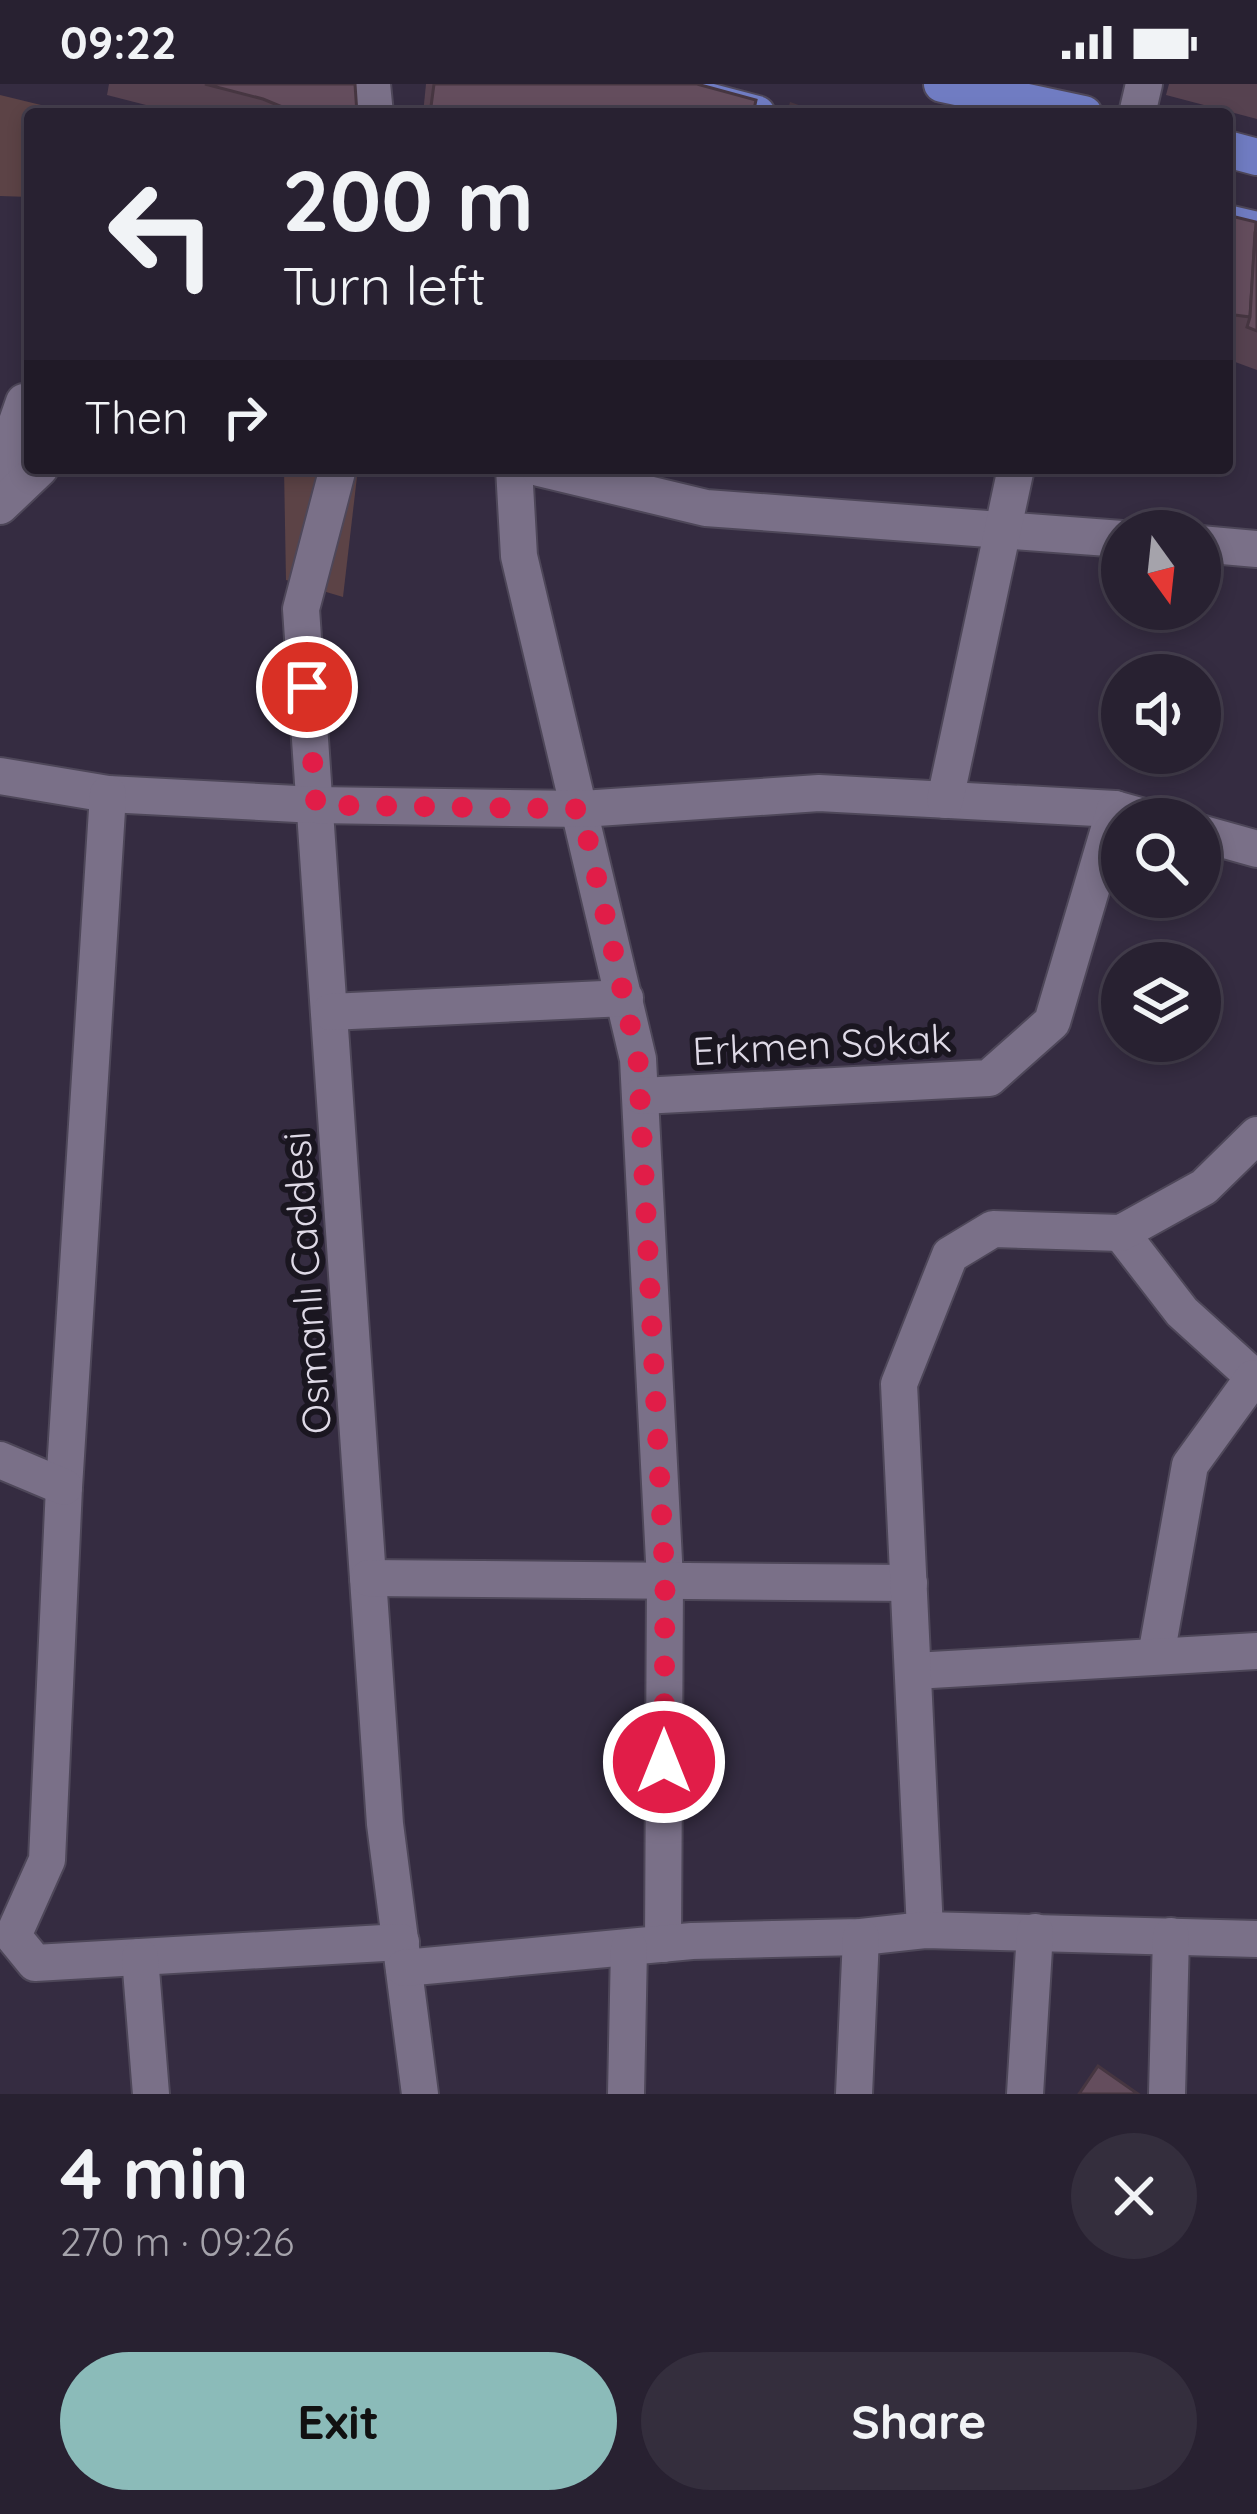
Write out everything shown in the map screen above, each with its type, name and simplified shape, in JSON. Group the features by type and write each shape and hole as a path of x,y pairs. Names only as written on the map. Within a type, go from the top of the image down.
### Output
{"main road":[{"path":"643,84 734,108"},
{"path":"942,84 1056,108"}],"street":[{"path":"0,470 18,401"},
{"path":"0,506 34,474"},
{"name":"Osmanlı Caddesi","path":"336,474 302,609 385,1825 421,2094"},
{"path":"514,474 519,556 625,998 641,1096 665,1580 646,1946 626,2094"},
{"path":"564,474 706,508 1101,537"},
{"path":"945,800 1015,474"},
{"path":"1221,545 1257,548"},
{"path":"0,776 108,794 316,805 581,809 819,793 1101,812"},
{"path":"108,794 64,1487 47,1860 12,1908 13,1936 35,1963 646,1946 925,1930 1257,1939"},
{"path":"1221,839 1257,849"},
{"name":"Erkmen Sokak","path":"641,1096 989,1078 1052,1022 1101,896"},
{"path":"330,1012 625,998"},
{"path":"925,1930 899,1384 950,1255 993,1229 1121,1233 1204,1187 1257,1135"},
{"path":"1121,1233 1182,1312 1255,1379 1190,1465 1156,1656"},
{"path":"0,1460 64,1487"},
{"path":"368,1578 909,1583"},
{"path":"914,1671 1257,1652"},
{"path":"1024,2094 1035,1932"},
{"path":"854,2094 861,1936"},
{"path":"1167,2094 1172,1936"},
{"path":"140,1957 151,2094"}],"shaded area":[{"path":"0,95 53,108 24,108 24,197 0,196"},
{"path":"284,474 357,474 343,597 286,580"}],"building":[{"path":"205,84 355,84 357,108 285,108"},
{"path":"434,84 697,84 756,100 754,108 431,108"},
{"path":"1233,216 1256,222 1250,317 1233,315"},
{"path":"1257,233 1257,331 1247,327"},
{"path":"1098,2066 1138,2094 1079,2094"}],"route":[{"path":"307,687 316,805 581,809 638,1059 665,1580 664,1762"}]}
